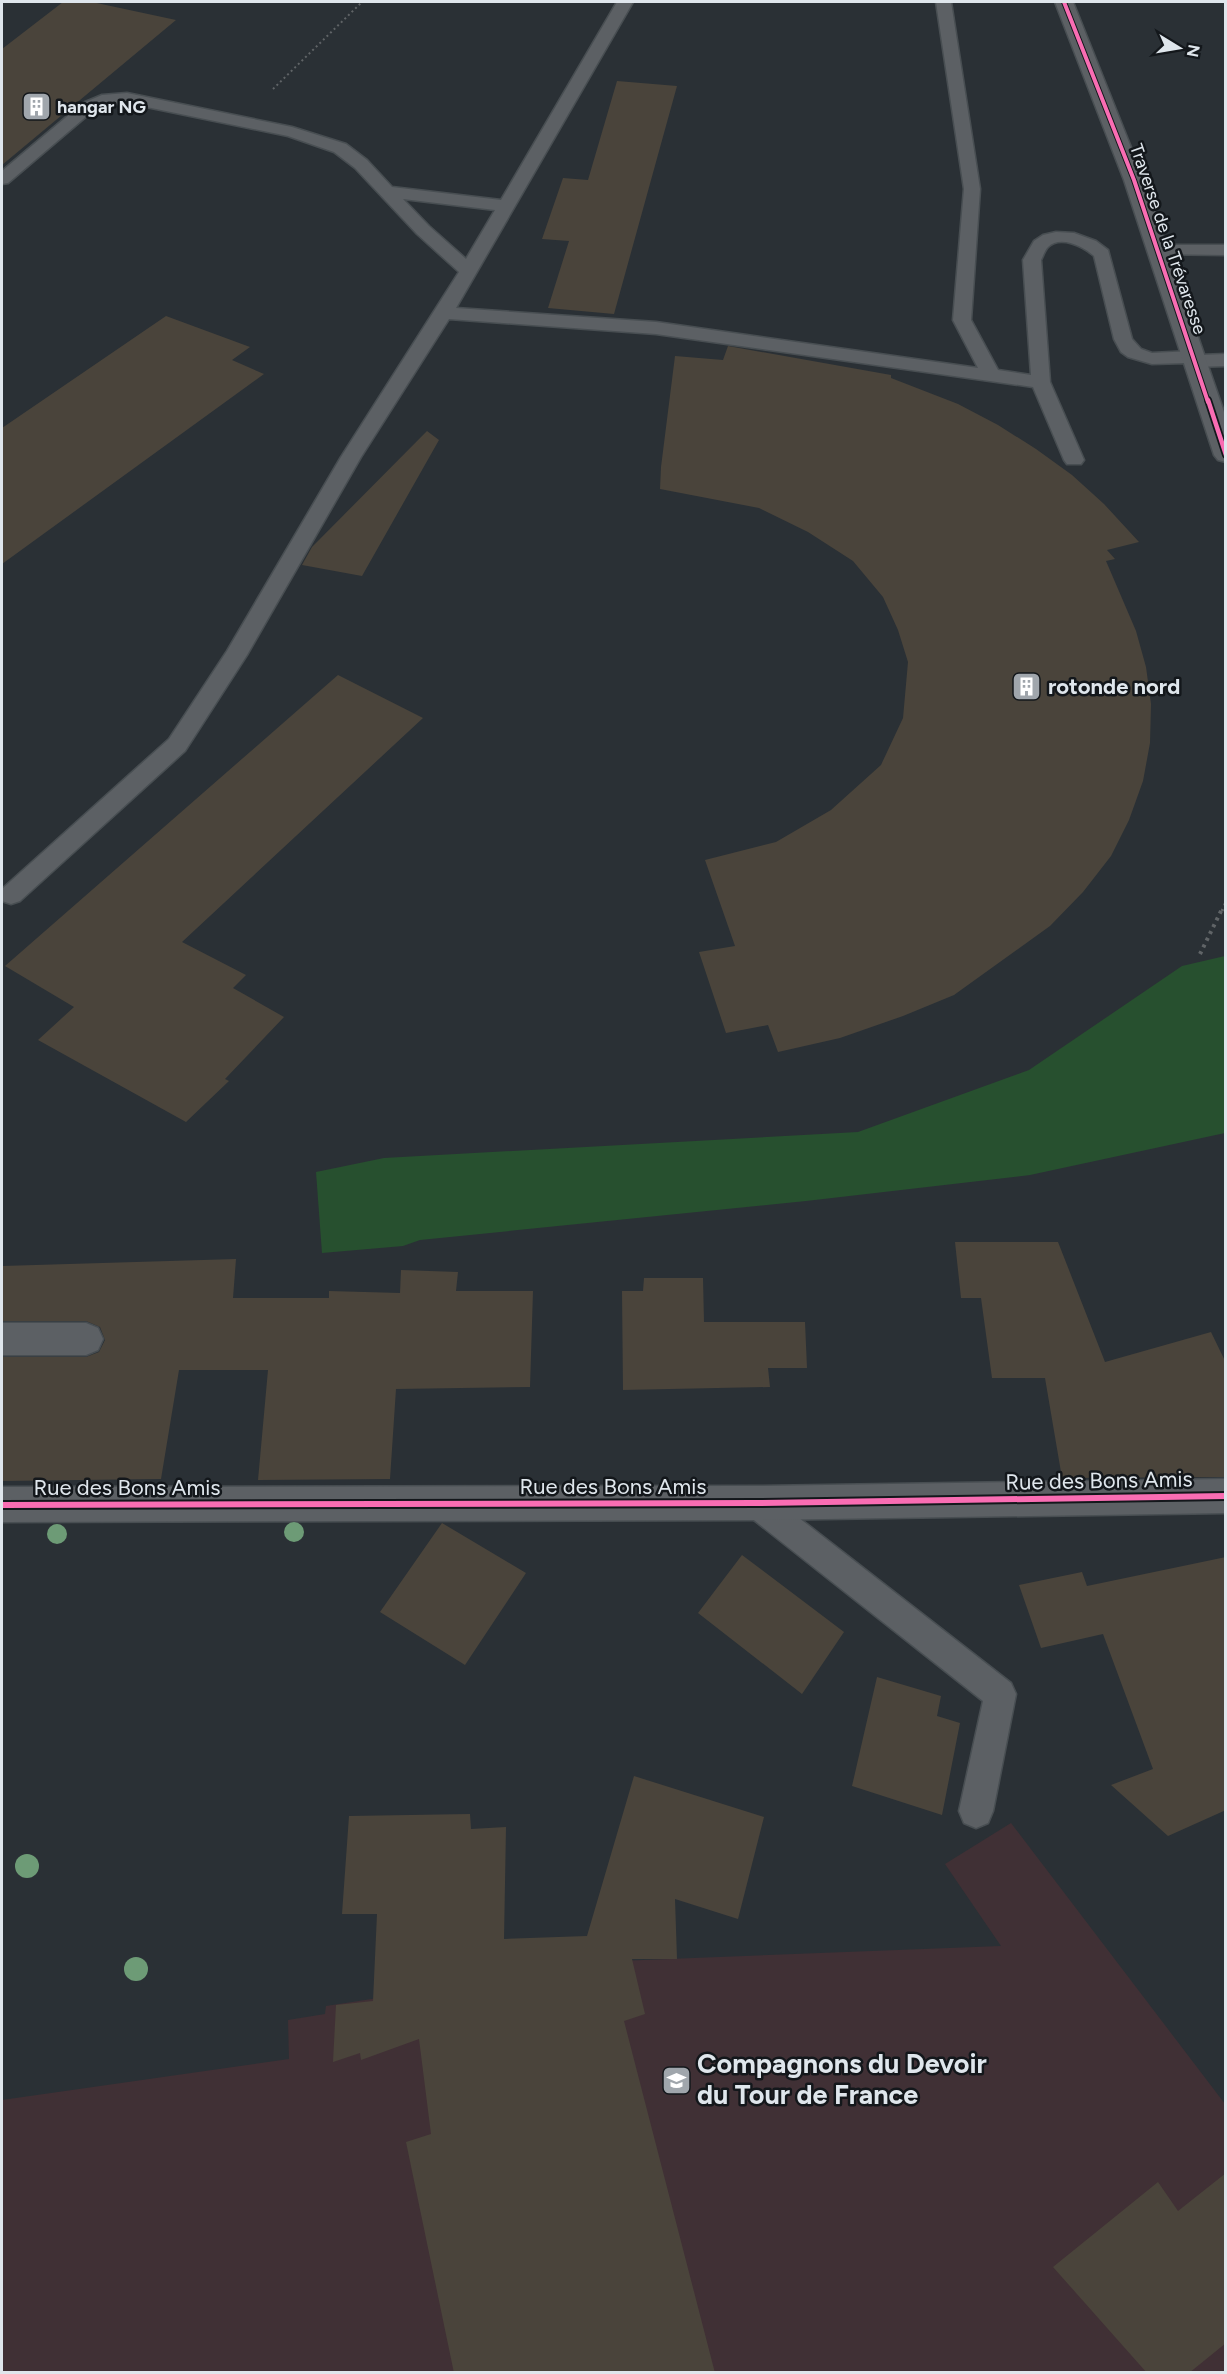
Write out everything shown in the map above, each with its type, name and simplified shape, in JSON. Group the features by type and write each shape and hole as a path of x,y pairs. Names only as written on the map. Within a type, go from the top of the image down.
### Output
{"street":[{"name":"Traverse de la Trévaresse","path":"1064,2 1134,180 1226,455"},
{"path":"2,1339 86,1339"},
{"name":"Rue des Bons Amis","path":"2,1505 756,1503 1226,1496"}],"lane":[{"path":"11,895 177,746 236,655 351,457 444,313 625,2"},
{"path":"944,2 972,189 962,320 990,374"},
{"path":"2,179 89,106 102,100 127,98 292,132 330,144 351,155 423,230 468,270"},
{"path":"388,192 505,206"},
{"path":"1074,460 1041,382 1032,260 1041,244 1052,238 1081,240 1102,254 1126,349 1141,357 1226,360"},
{"path":"1157,250 1226,250"},
{"path":"444,313 656,328 1041,382"},
{"path":"756,1503 1000,1694 976,1811"}],"path":[{"path":"240,122 362,2"},
{"path":"1200,954 1226,902"}],"shaded area":[{"name":"Compagnons du Devoir du Tour de France","path":"1011,1823 1225,2104 1225,2372 2,2372 2,2100 289,2059 288,2020 325,2014 326,2006 618,1961 1001,1946 945,1864"}],"green space":[{"path":"1225,956 1225,1133 1030,1175 806,1201 420,1240 403,1246 322,1253 316,1172 384,1158 858,1132 1029,1070 1182,966"}],"building":[{"name":"hangar NG","path":"63,2 92,2 176,20 2,165 2,49"},
{"path":"617,81 677,86 614,314 548,308 569,241 542,239 563,178 588,180"},
{"path":"166,316 250,347 232,360 264,374 2,564 2,428"},
{"name":"rotonde nord","path":"728,346 891,375 891,378 958,404 998,425 1072,475 1104,504 1139,542 1107,550 1115,559 1106,561 1136,631 1146,667 1151,704 1150,743 1143,781 1129,820 1111,856 1083,892 1050,926 954,995 840,1038 778,1052 768,1025 726,1033 699,952 735,946 705,860 776,842 831,810 881,765 903,718 908,662 898,630 883,597 853,561 808,532 759,508 660,489 675,356 723,360"},
{"path":"427,431 439,440 362,576 302,565 312,547"},
{"path":"338,675 423,718 182,942 246,975 233,988 284,1017 225,1079 229,1081 186,1122 38,1040 74,1007 5,966"},
{"path":"955,1242 1058,1242 1105,1362 1211,1332 1226,1363 1226,1477 1062,1478 1045,1378 992,1378 981,1298 961,1298"},
{"path":"236,1259 233,1298 329,1298 329,1291 400,1293 401,1270 458,1272 456,1291 533,1291 530,1387 396,1389 390,1479 258,1480 268,1370 179,1370 161,1479 2,1481 2,1357 86,1357 99,1352 105,1340 100,1327 86,1321 2,1321 2,1266"},
{"path":"644,1278 703,1278 704,1322 805,1322 807,1368 768,1368 770,1387 623,1390 622,1291 643,1291"},
{"path":"442,1523 526,1573 465,1665 380,1612"},
{"path":"742,1555 844,1632 802,1694 698,1613"},
{"path":"1226,1557 1226,1810 1168,1836 1111,1785 1153,1769 1103,1634 1041,1648 1019,1585 1082,1572 1087,1586"},
{"path":"877,1677 941,1696 937,1716 960,1723 942,1815 852,1786"},
{"path":"634,1776 764,1817 738,1919 675,1899 677,1959 632,1959 645,2014 624,2021 715,2373 454,2373 406,2142 431,2134 419,2039 361,2060 360,2053 333,2062 336,2005 373,2001 377,1914 342,1914 349,1816 470,1814 471,1829 506,1827 504,1939 587,1936"},
{"path":"1226,2173 1226,2343 1189,2373 1147,2373 1053,2267 1158,2182 1178,2211"}],"cycle path":[{"path":"1064,2 1134,180 1226,455"},
{"path":"2,1505 756,1503 1226,1496"}],"place":[{"name":"hangar NG","path":"36,107"},
{"name":"rotonde nord","path":"1027,686"},
{"name":"Compagnons du Devoir du Tour de France","path":"676,2080"}]}
